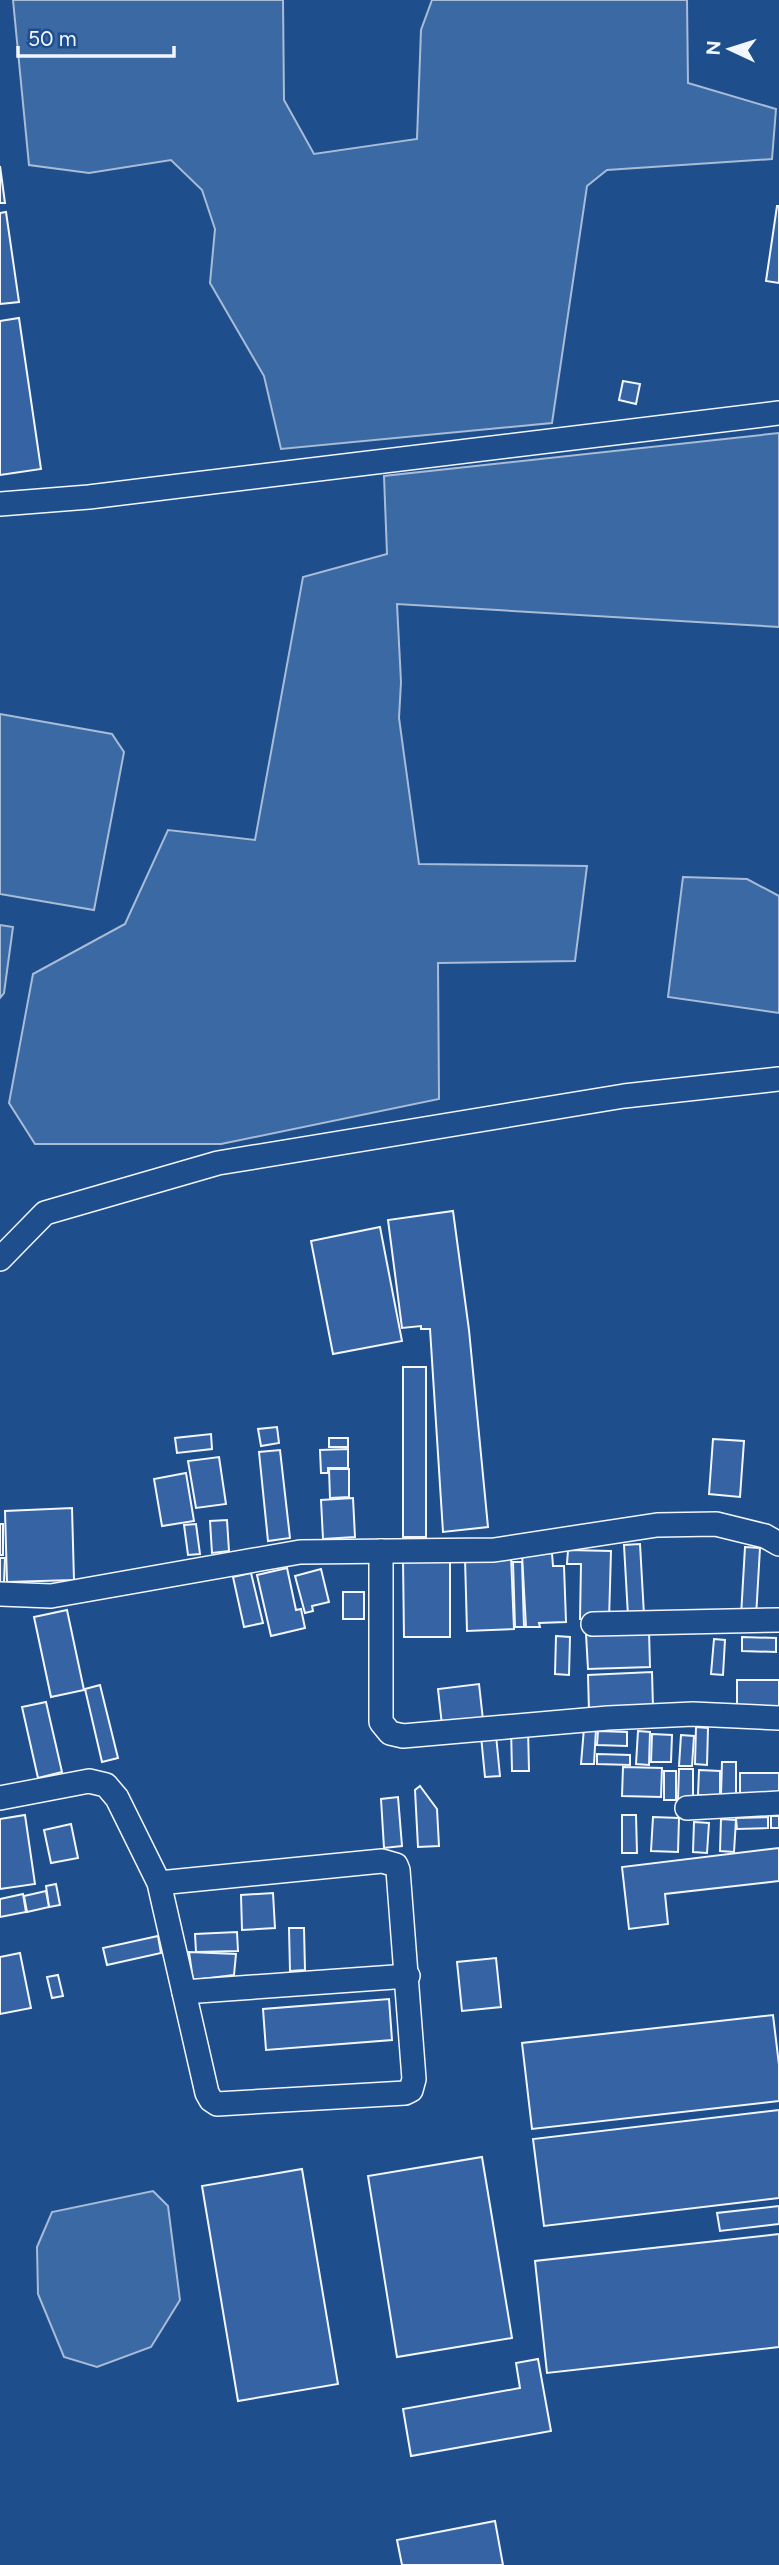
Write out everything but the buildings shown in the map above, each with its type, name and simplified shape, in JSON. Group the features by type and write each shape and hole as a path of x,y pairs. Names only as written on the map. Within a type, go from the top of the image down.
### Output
{"street":[{"path":"0,504 103,495 779,414"},
{"path":"0,1259 45,1213 218,1163 624,1097 779,1079"},
{"path":"0,1594 51,1596 300,1552 494,1550 657,1525 716,1524 765,1536 779,1544"},
{"path":"381,1551 382,1722 390,1734 402,1736 586,1719 693,1714 779,1718"},
{"path":"593,1624 779,1620"},
{"path":"0,1798 89,1781 106,1785 117,1798 159,1883 207,2093 211,2100 217,2104 411,2091 414,2079 408,1976 396,1865 382,1861 159,1883"},
{"path":"687,1808 779,1803"},
{"path":"184,1993 408,1976"}],"water":[{"path":"13,0 283,0 284,100 314,154 417,139 421,30 432,0 687,0 688,83 776,109 772,159 607,170 587,186 552,423 281,449 264,376 210,283 215,229 202,190 171,160 89,173 29,165"},
{"path":"779,433 779,627 397,604 401,682 399,718 419,864 587,866 575,961 438,963 439,1099 221,1144 35,1144 9,1103 33,974 125,924 168,830 255,840 303,577 387,554 384,476"},
{"path":"0,714 112,734 124,752 94,910 0,894"},
{"path":"683,877 747,879 779,896 779,1013 668,997"},
{"path":"0,925 13,927 4,993 0,998"},
{"path":"153,2191 168,2206 180,2300 151,2347 97,2367 64,2357 38,2294 37,2247 52,2212"}]}
